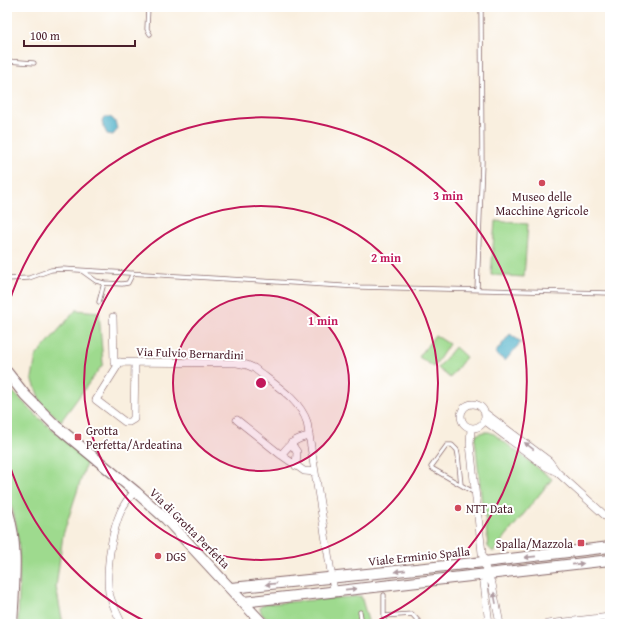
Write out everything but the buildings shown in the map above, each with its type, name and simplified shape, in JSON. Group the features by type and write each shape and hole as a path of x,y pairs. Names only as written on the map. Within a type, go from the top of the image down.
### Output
{"main road":[{"name":"Via di Grotta Perfetta","path":"7,372 25,395 56,426 157,510 181,534 263,624"},
{"path":"7,508 13,536 14,556 12,624"},
{"name":"Viale Erminio Spalla","path":"231,588 484,562 610,547"},
{"name":"Viale Erminio Spalla","path":"243,602 610,560"}],"street":[{"name":"Via Fulvio Bernardini","path":"113,317 114,362 247,364 254,368 296,403 305,416 334,591"},
{"path":"120,362 96,400 125,422 129,422 134,419 135,362"},
{"path":"484,417 479,426 471,428 465,426 460,419 463,408 474,403 481,407 484,417 505,432 543,465 557,472 610,520"},
{"path":"237,420 296,466 304,471 315,472"},
{"path":"471,428 470,444 484,562 487,574 492,584 500,624"},
{"path":"281,455 291,443 298,438 309,436"},
{"path":"291,443 298,452 296,466"},
{"path":"122,624 110,594 108,576 109,559 114,531 123,507 130,496 136,492"},
{"path":"487,574 484,583 489,624"},
{"path":"547,624 607,620"},
{"path":"561,624 569,622"}],"lane":[{"path":"148,7 147,29 150,34"},
{"path":"477,290 482,163 481,7"},
{"path":"7,61 34,63"},
{"path":"7,279 28,278 56,269 359,287 610,292"},
{"path":"81,270 96,281 104,283 128,283 133,273"},
{"path":"99,302 104,283"},
{"path":"461,485 457,450 452,445 447,445 431,467 461,485 475,493"},
{"path":"384,595 384,624"},
{"path":"360,612 362,624"},
{"path":"384,616 412,614 421,624"}],"green space":[{"path":"495,221 528,224 524,277 491,275"},
{"path":"76,310 99,312 103,364 61,421 41,403 32,378 36,356"},
{"path":"435,335 449,344 434,367 419,357"},
{"path":"455,347 466,357 450,378 438,368"},
{"path":"7,386 38,417 87,461 63,535 56,587 63,624 18,624 18,541 16,525 7,494"},
{"path":"483,432 494,434 552,479 493,552 488,547 475,438 476,435"},
{"path":"361,596 369,624 275,624 263,616 260,610 260,607 265,604"}],"water":[{"path":"105,117 111,117 115,122 117,130 113,135 107,134 103,126 102,121"},
{"path":"510,334 521,342 505,361 495,353"}],"place":[{"name":"Museo delle Macchine Agricole","path":"542,183"},
{"name":"Grotta Perfetta/Ardeatina","path":"78,437"},
{"name":"NTT Data","path":"458,508"},
{"name":"Spalla/Mazzola","path":"581,543"},
{"name":"DGS","path":"158,556"}]}
